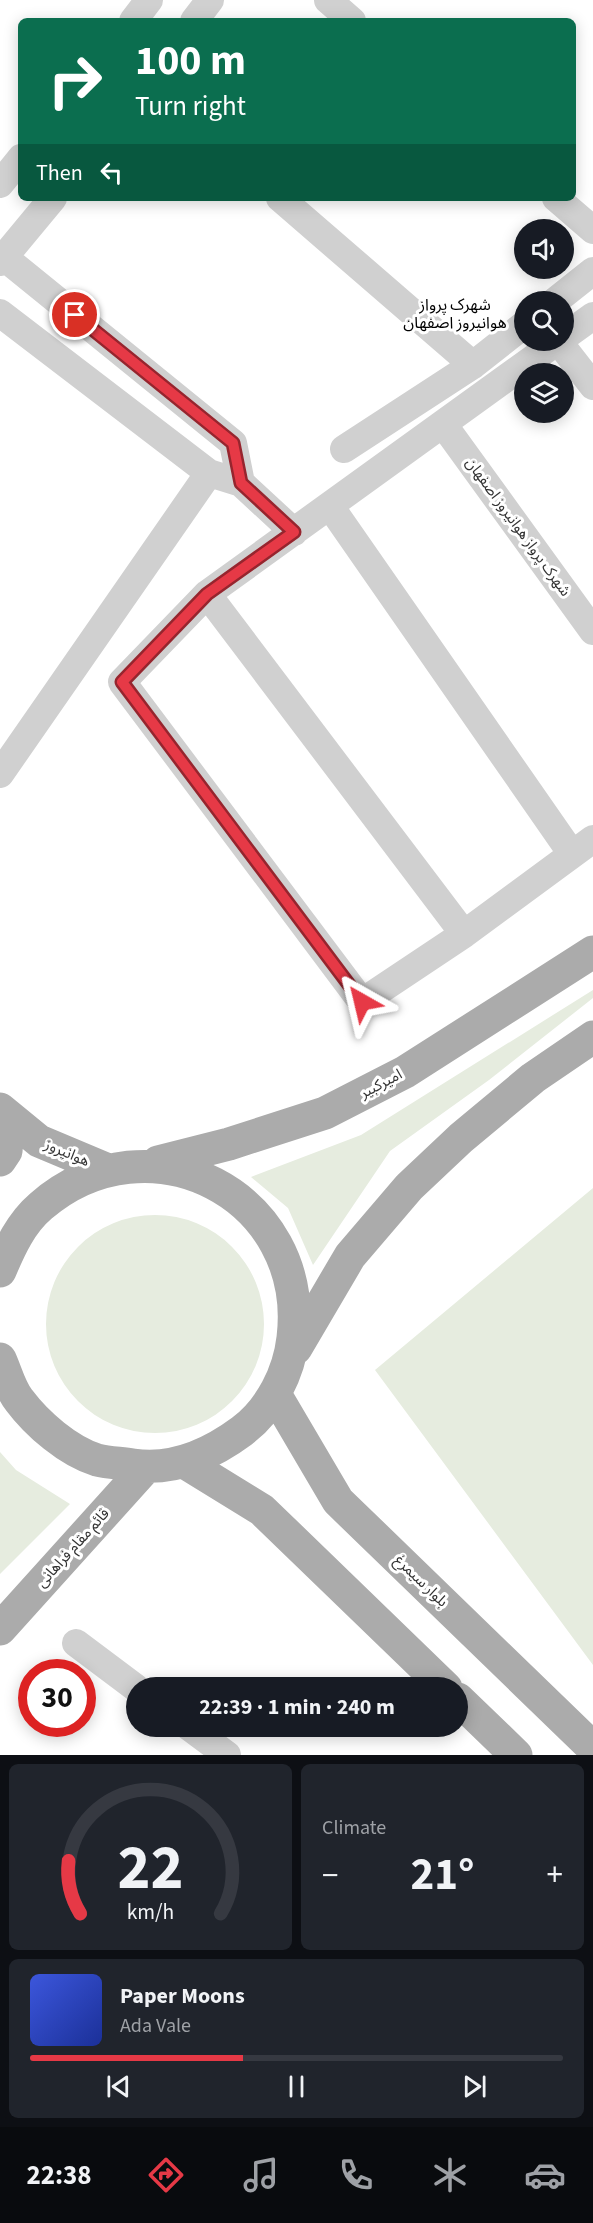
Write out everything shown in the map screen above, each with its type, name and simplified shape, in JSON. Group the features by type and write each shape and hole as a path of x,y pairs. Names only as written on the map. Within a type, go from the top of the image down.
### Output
{"main road":[{"name":"امیرکبیر","path":"147,1165 229,1144 325,1113 405,1072 593,952"},
{"path":"0,1359 17,1399 51,1436 96,1460 146,1467 184,1462 220,1447 251,1424 275,1394 290,1358 350,1256 409,1187 461,1138 533,1078 593,1036"},
{"path":"0,1160 6,1151 5,1113"},
{"name":"هوانیروز","path":"5,1113 39,1141 108,1170"},
{"path":"0,1270 15,1238 39,1207 71,1184 108,1170 147,1165 192,1173 234,1194 266,1226 288,1267 296,1312 290,1358"},
{"name":"بلوار سیمرغ","path":"275,1394 338,1501 593,1748"},
{"path":"184,1462 262,1510 435,1677"},
{"name":"قائم مقام فراهانی","path":"0,1629 146,1467"},
{"path":"468,1709 516,1755"}],"street":[{"path":"135,18 149,0"},
{"path":"196,18 210,0"},
{"path":"328,0 349,18"},
{"path":"0,184 18,163"},
{"path":"50,201 1,258 233,443 241,483"},
{"path":"283,201 473,365"},
{"path":"559,201 593,230"},
{"path":"568,291 593,272"},
{"path":"0,313 209,473 241,483 294,532"},
{"path":"574,330 593,316"},
{"path":"344,449 473,365 514,333"},
{"path":"330,506 582,847 465,934 362,1002 122,682 207,594 545,351"},
{"path":"568,351 593,386"},
{"name":"شهرک پرواز هوانیروز اصفهان","path":"443,424 593,631"},
{"path":"0,774 209,473"},
{"path":"207,594 465,934"},
{"path":"76,1643 126,1680"},
{"path":"203,1737 227,1755"}],"shaded area":[{"path":"593,990 593,998 489,1080 390,1151 313,1265 288,1208 251,1177 361,1135"},
{"path":"593,1188 593,1665 375,1370"},
{"path":"144,1215 166,1215 187,1219 207,1228 224,1239 240,1255 260,1292 264,1324 260,1356 256,1366 246,1385 224,1409 187,1429 166,1433 144,1433 123,1429 103,1420 86,1409 70,1393 50,1356 46,1335 46,1313 50,1292 59,1272 70,1255 86,1239 123,1219"},
{"path":"0,1452 16,1470 70,1504 0,1574"}],"district":[{"name":"شهرک پرواز هوانیروز اصفهان","path":"455,314"}],"route":[{"path":"75,315 233,443 241,483 294,532 207,594 122,682 362,1002"}]}
